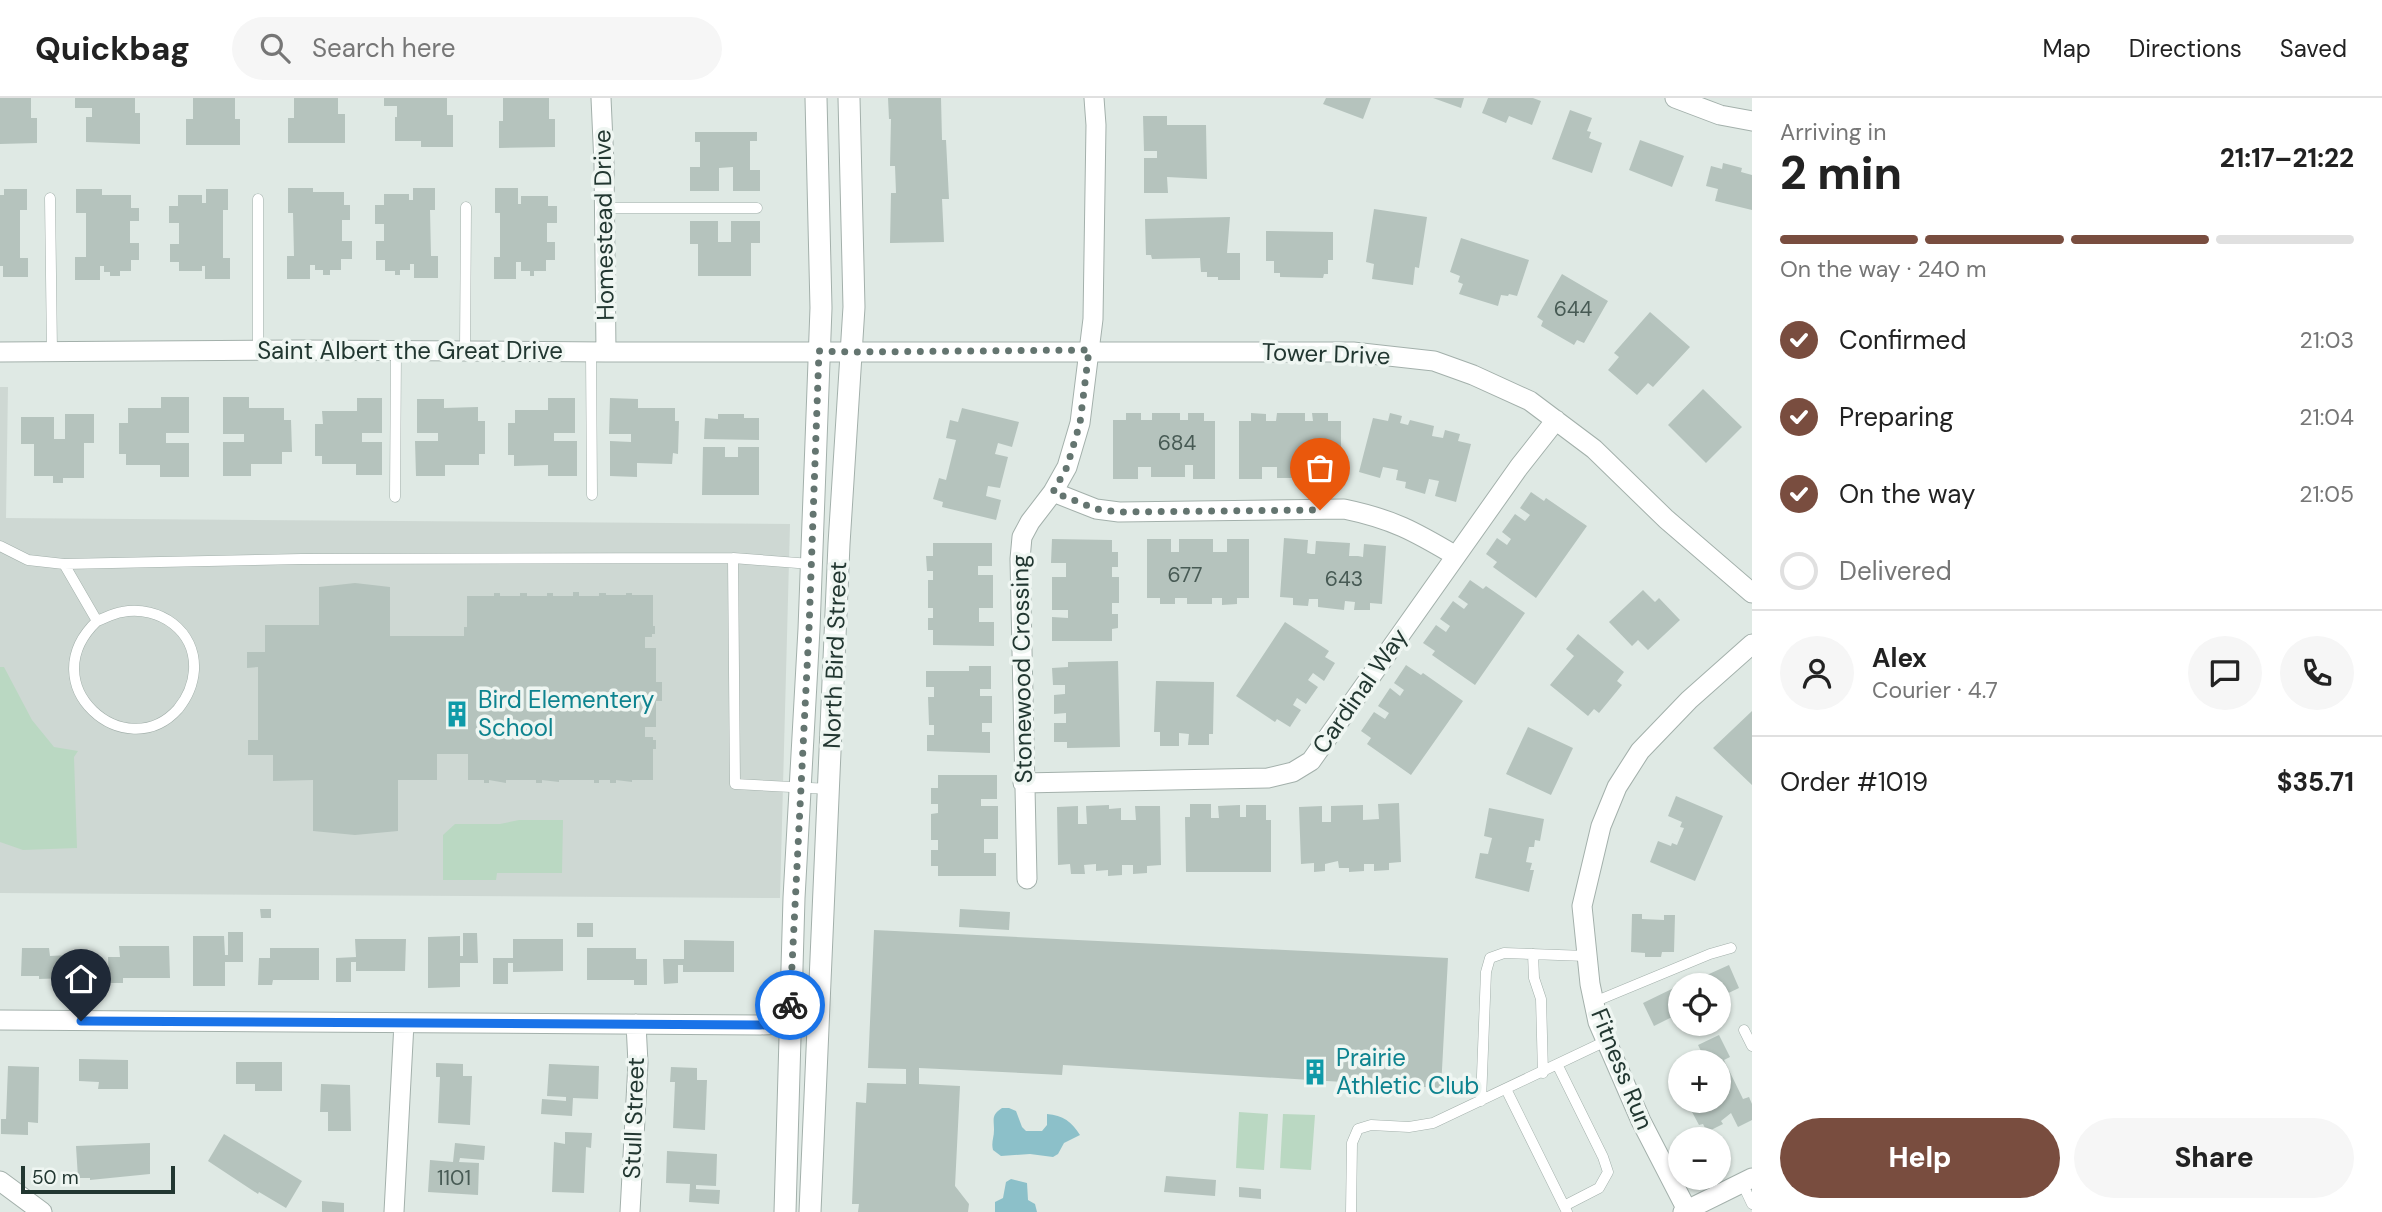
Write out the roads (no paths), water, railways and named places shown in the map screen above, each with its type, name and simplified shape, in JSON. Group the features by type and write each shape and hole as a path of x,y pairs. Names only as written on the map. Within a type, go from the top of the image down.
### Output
{"street":[{"name":"Homestead Drive","path":"599,352 605,208 601,98"},
{"name":"North Bird Street","path":"785,1212 789,1024 821,308 816,98"},
{"name":"North Bird Street","path":"810,1212 816,1023 830,789 839,544 854,307 849,98"},
{"name":"Stonewood Crossing","path":"1027,880 1020,559 1022,537 1067,467 1080,423 1093,319 1096,125 1094,98"},
{"path":"1675,98 1720,115 1752,121"},
{"name":"Saint Albert the Great Drive","path":"0,352 819,351"},
{"name":"Tower Drive","path":"819,351 1353,352 1434,361 1474,375 1530,401 1556,419 1594,449 1666,519 1752,593"},
{"name":"Cardinal Way","path":"1023,783 1268,778 1293,772 1311,761 1519,467 1556,419"},
{"path":"1053,492 1096,509 1119,512 1344,509 1375,515 1406,527 1456,556"},
{"name":"Fitness Run","path":"1685,1211 1641,1121 1598,1023 1586,956 1582,906 1601,826 1617,786 1640,751 1661,727 1752,644"},
{"path":"0,1020 816,1023"},
{"path":"394,1212 404,1023"},
{"name":"Stull Street","path":"630,1212 638,1063 636,1024"},
{"path":"1685,1211 1747,1180"},
{"path":"0,1181 43,1212"}],"lane":[{"path":"50,198 52,352"},
{"path":"258,199 258,350"},
{"path":"465,350 466,207"},
{"path":"605,208 757,208"},
{"path":"395,497 396,350"},
{"path":"592,495 599,352"},
{"path":"0,546 28,560 64,564 302,559 733,558 811,564"},
{"path":"733,558 735,784 830,789"},
{"path":"64,564 97,621"},
{"path":"122,612 144,612 165,617 183,634 193,657 194,668 189,692 174,713 152,726 126,727 102,719 84,701 74,677 76,652 80,640 97,621 122,612"},
{"path":"1594,1002 1710,954 1731,948"},
{"path":"1481,1101 1486,972 1490,958 1504,953 1586,956"},
{"path":"1533,954 1534,978 1541,999 1543,1073"},
{"path":"1744,1030 1752,1046"},
{"path":"1350,1212 1352,1143 1357,1129 1371,1125 1409,1128 1433,1123 1606,1041"},
{"path":"1506,1089 1566,1209 1599,1188 1608,1172 1558,1066"},
{"path":"1747,1180 1752,1204"}],"water":[{"path":"1002,1108 1016,1111 1026,1131 1042,1131 1047,1125 1047,1114 1066,1120 1080,1135 1064,1143 1053,1157 1030,1154 1001,1156 993,1150 992,1145 994,1118"},
{"path":"1011,1179 1027,1183 1028,1200 1035,1204 1037,1212 995,1212 995,1202 1003,1198 1006,1182"}],"place":[{"name":"Bird Elementery School","path":"457,714"},
{"name":"Prairie Athletic Club","path":"1315,1072"}]}
